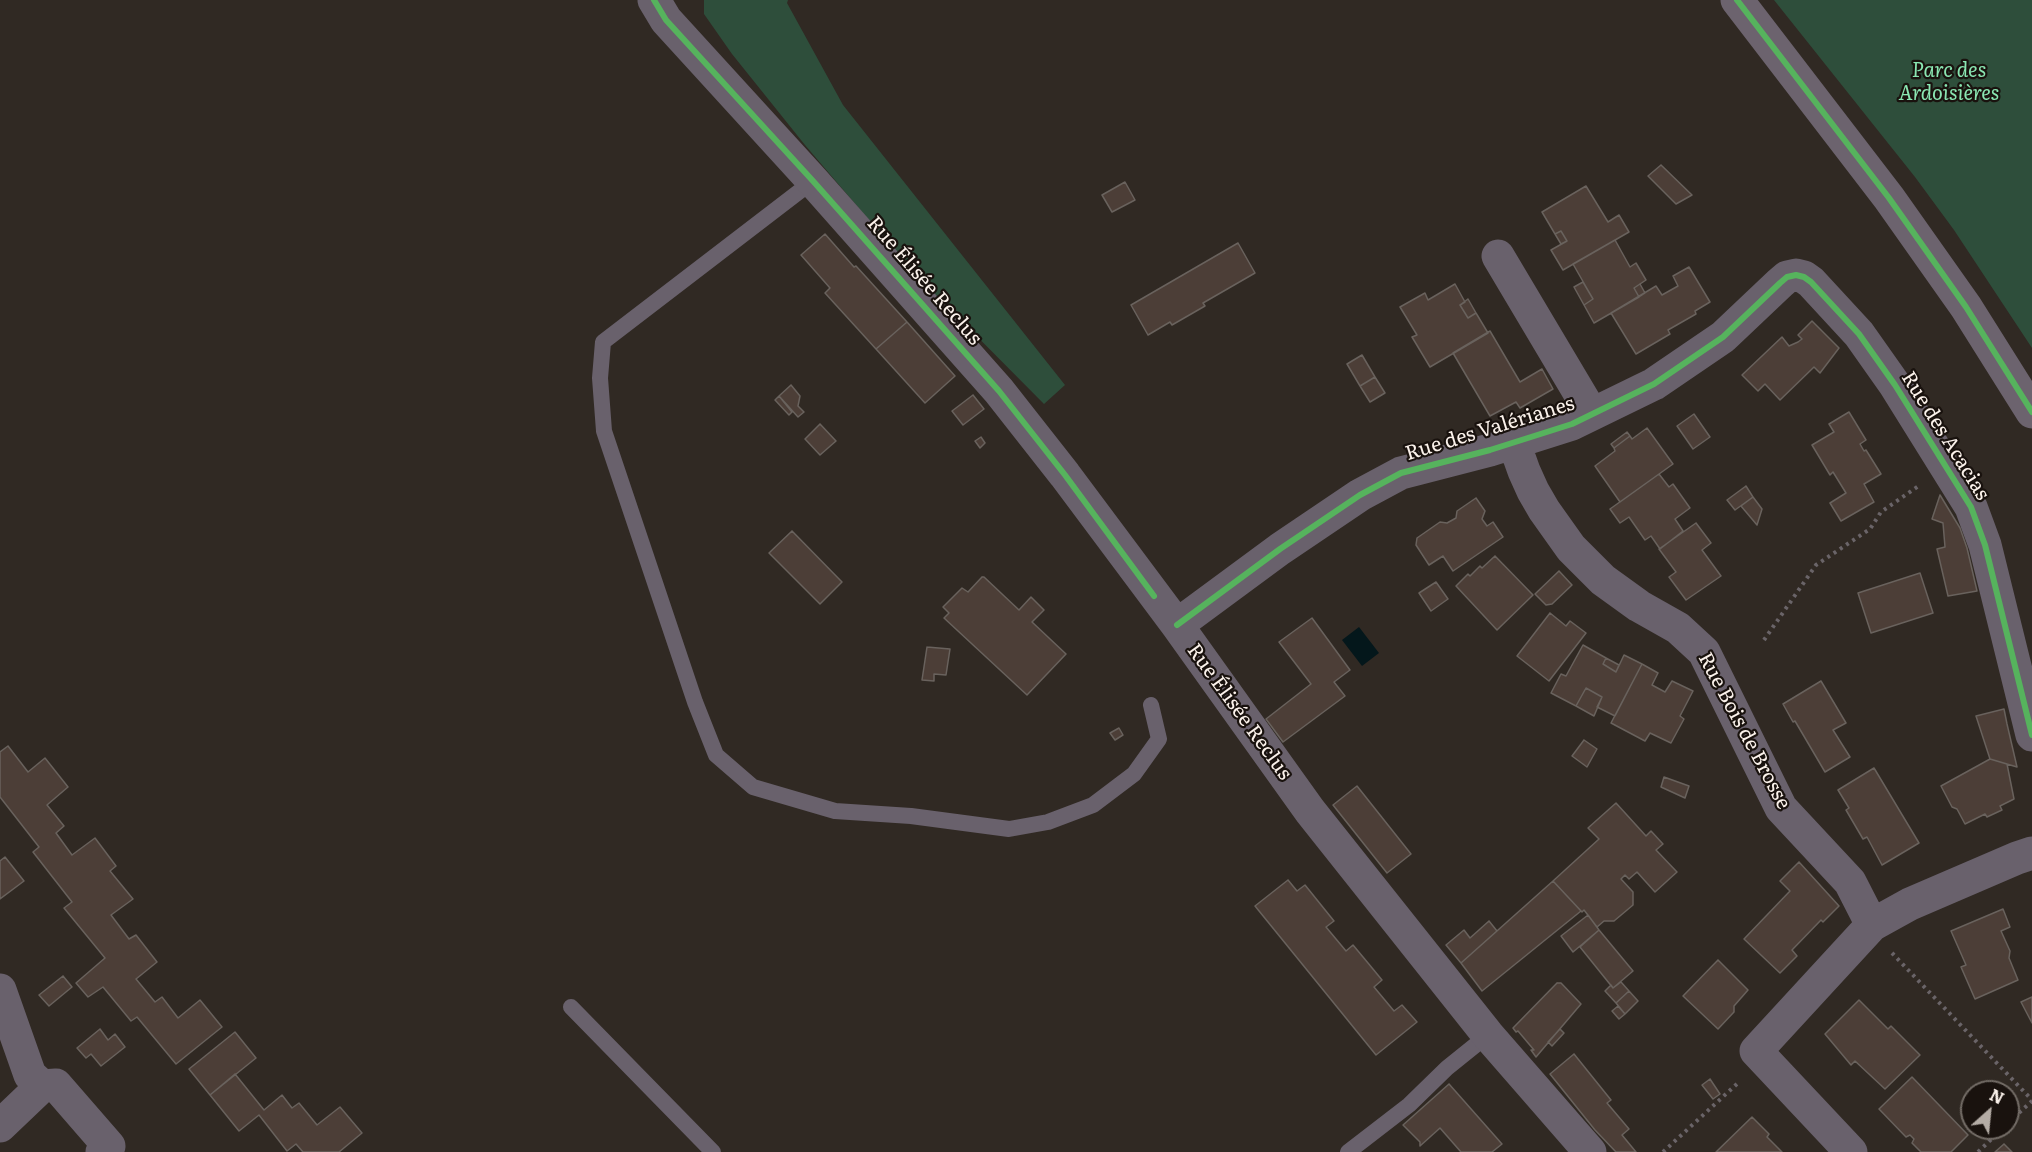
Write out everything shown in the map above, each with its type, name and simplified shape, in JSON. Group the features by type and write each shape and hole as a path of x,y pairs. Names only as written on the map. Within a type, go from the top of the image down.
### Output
{"main road":[{"path":"1737,0 1889,198 1966,308 2032,412"}],"street":[{"name":"Rue Élisée Reclus","path":"654,0 666,20 813,181 999,391 1177,625 1310,811 1488,1035 1590,1152"},
{"path":"1498,256 1592,414"},
{"name":"Rue des Acacias","path":"1780,283 1787,277 1796,275 1804,277 1859,334 1895,385 1971,507 1985,545 2032,735"},
{"name":"Rue des Valérianes","path":"1177,625 1280,549 1360,495 1401,473 1514,443 1572,424 1654,384 1723,338 1780,283"},
{"name":"Rue Bois de Brosse","path":"1514,443 1533,490 1571,548 1603,580 1639,606 1678,628 1704,652 1781,808 1850,882 1872,925"},
{"path":"1851,1152 1756,1051 1872,925 1910,904 2032,853"},
{"path":"0,990 30,1075 42,1086"},
{"path":"0,1126 42,1086 56,1085 109,1146 102,1152"}],"lane":[{"path":"813,181 603,342 600,378 604,431 695,702 716,755 753,787 835,811 911,816 1009,829 1048,822 1093,805 1134,774 1159,739 1151,705"},
{"path":"571,1008 713,1152"},
{"path":"1348,1152 1409,1105 1447,1068 1488,1035"}],"path":[{"path":"1764,640 1816,565 1870,529 1881,513 1924,482"},
{"path":"1872,925 1893,954 2032,1100 2020,1112"},
{"path":"1663,1152 1764,1059"},
{"path":"1978,1152 1990,1140"}],"green space":[{"path":"704,0 788,0 787,3 843,105 1065,385 1044,404 915,274 805,145 732,54 704,14"},
{"name":"Parc des Ardoisières","path":"1774,0 2032,0 2032,348 1954,230 1915,177"}],"shaded area":[{"path":"1359,627 1379,653 1362,666 1342,640"}],"building":[{"path":"1661,165 1692,195 1676,204 1648,176"},
{"path":"1125,182 1135,200 1112,212 1102,195"},
{"path":"1586,186 1608,222 1619,215 1629,232 1563,270 1551,250 1567,241 1561,231 1555,234 1542,212"},
{"path":"1561,231 1567,241 1561,244 1555,234"},
{"path":"825,234 907,322 876,349 825,293 830,288 801,255"},
{"path":"1615,240 1630,267 1636,263 1646,280 1634,288 1639,297 1594,323 1584,305 1593,299 1573,264"},
{"path":"1238,243 1255,273 1203,303 1205,306 1172,325 1170,322 1148,335 1131,305"},
{"path":"1689,267 1710,302 1695,311 1696,314 1668,330 1670,334 1636,354 1611,313 1656,286 1662,295 1678,286 1673,276"},
{"path":"1583,282 1593,299 1584,305 1574,287"},
{"path":"1455,284 1465,302 1460,305 1468,318 1476,313 1488,333 1430,367 1412,337 1417,335 1400,307 1425,293 1428,300"},
{"path":"1640,284 1645,293 1639,297 1634,288"},
{"path":"1468,299 1476,313 1468,318 1460,305"},
{"path":"1812,321 1839,348 1820,373 1814,367 1780,400 1765,384 1758,391 1742,375 1782,337 1789,346 1802,339 1798,335"},
{"path":"907,322 955,376 925,403 876,349"},
{"path":"1490,331 1520,382 1542,369 1553,389 1520,408 1516,402 1490,416 1453,353"},
{"path":"1362,355 1375,377 1360,386 1347,364"},
{"path":"1375,377 1385,393 1370,402 1360,386"},
{"path":"791,385 800,396 798,406 804,412 798,417 779,396"},
{"path":"973,395 984,409 963,425 952,411"},
{"path":"779,396 792,412 789,415 775,400"},
{"path":"1849,412 1866,440 1860,444 1881,474 1864,484 1874,502 1841,521 1830,503 1846,493 1833,472 1830,475 1812,445 1834,432 1829,424"},
{"path":"1694,414 1710,437 1693,449 1677,426"},
{"path":"820,424 836,441 820,455 805,439"},
{"path":"1647,428 1673,464 1620,502 1595,466 1630,436 1632,439"},
{"path":"1627,432 1630,436 1614,448 1611,444"},
{"path":"981,437 985,443 980,448 975,441"},
{"path":"1659,474 1669,487 1673,484 1690,508 1675,519 1683,531 1660,549 1651,536 1645,540 1629,517 1620,523 1610,509"},
{"path":"1746,486 1753,497 1735,510 1727,500"},
{"path":"1940,495 1960,528 1977,591 1948,596 1937,549 1945,547 1943,523 1932,519"},
{"path":"1753,497 1762,509 1757,525 1741,506"},
{"path":"1476,498 1485,511 1482,519 1487,526 1493,522 1503,537 1453,571 1443,556 1429,565 1416,545 1417,538 1440,522 1447,523 1456,518 1457,511"},
{"path":"1696,523 1711,543 1702,550 1721,576 1686,600 1669,577 1676,572 1659,549"},
{"path":"792,531 842,582 820,604 769,553"},
{"path":"1495,556 1533,595 1497,630 1456,586 1468,574 1470,576 1480,566 1482,568"},
{"path":"1559,571 1572,585 1552,604 1546,605 1535,594"},
{"path":"1920,573 1933,613 1871,633 1858,593"},
{"path":"982,577 1019,610 1031,597 1044,610 1032,622 1066,654 1027,695 944,618 949,613 943,607 962,588 968,592"},
{"path":"1436,582 1448,599 1431,611 1419,593"},
{"path":"1550,613 1566,626 1570,621 1586,633 1549,681 1517,656"},
{"path":"1312,618 1350,670 1334,682 1345,696 1283,742 1266,719 1311,684 1279,642"},
{"path":"1583,645 1606,658 1603,664 1616,672 1624,655 1642,664 1615,716 1597,707 1602,697 1586,688 1576,706 1551,693 1561,674 1566,676"},
{"path":"927,647 950,649 946,675 934,674 934,681 922,680"},
{"path":"1606,658 1619,665 1616,672 1603,664"},
{"path":"1642,664 1658,673 1652,685 1665,692 1672,681 1693,691 1680,716 1684,719 1671,743 1650,733 1645,741 1611,723"},
{"path":"1821,681 1846,723 1833,730 1850,757 1825,772 1783,704"},
{"path":"1586,688 1602,697 1594,716 1576,706"},
{"path":"2004,709 2017,767 1990,759 1976,716"},
{"path":"1119,728 1123,735 1115,740 1110,733"},
{"path":"1584,740 1597,749 1587,767 1572,756"},
{"path":"8,746 28,772 45,758 68,787 47,805 64,826 56,833 72,855 95,838 116,866 110,871 133,899 111,915 129,939 136,935 157,962 136,979 155,1002 162,997 178,1018 200,1000 222,1027 176,1064 137,1017 131,1021 103,987 88,997 76,983 105,958 64,908 72,902 33,852 39,847 0,797 0,752"},
{"path":"1990,759 2007,764 2014,799 2000,806 2002,810 1987,817 1985,814 1965,824 1957,809 1952,807 1941,786"},
{"path":"1874,768 1919,843 1882,865 1867,837 1863,839 1846,810 1849,808 1838,790"},
{"path":"1664,777 1689,786 1685,798 1661,787"},
{"path":"1357,786 1411,854 1387,873 1333,805"},
{"path":"1616,803 1646,836 1651,831 1663,844 1656,850 1677,872 1655,892 1637,872 1629,879 1625,875 1621,879 1633,892 1633,905 1614,921 1604,921 1597,927 1584,910 1582,912 1553,881 1599,839 1588,828"},
{"path":"5,857 24,881 0,899 0,861"},
{"path":"1799,862 1839,906 1823,922 1821,920 1792,950 1797,956 1780,973 1744,939 1790,891 1780,881"},
{"path":"1288,880 1297,891 1305,885 1334,921 1326,927 1346,951 1353,945 1382,980 1374,987 1394,1011 1402,1005 1417,1022 1376,1055 1255,906"},
{"path":"1553,881 1581,911 1482,991 1461,963"},
{"path":"2003,909 2010,927 2001,931 2010,951 2009,958 2018,980 1975,999 1961,967 1966,965 1951,931"},
{"path":"1588,915 1599,930 1573,952 1561,936"},
{"path":"1489,921 1497,931 1461,963 1446,945 1464,930 1470,938"},
{"path":"1599,930 1633,971 1613,988 1580,947"},
{"path":"1718,960 1748,990 1734,1006 1734,1012 1718,1029 1683,996"},
{"path":"63,976 72,987 49,1006 39,995"},
{"path":"1621,982 1629,991 1616,1003 1605,991 1611,985 1613,988"},
{"path":"1557,983 1561,983 1581,1004 1536,1057 1531,1050 1534,1050 1513,1028"},
{"path":"1629,991 1638,1001 1625,1014 1616,1003"},
{"path":"2032,997 2032,1023 2021,1002"},
{"path":"1859,1000 1888,1029 1891,1026 1920,1055 1885,1089 1855,1061 1851,1065 1825,1034"},
{"path":"1618,1006 1625,1014 1619,1019 1612,1011"},
{"path":"100,1029 108,1040 115,1034 125,1047 101,1066 91,1054 86,1058 77,1048"},
{"path":"1560,1029 1564,1033 1552,1046 1548,1042"},
{"path":"235,1032 256,1058 210,1095 189,1069"},
{"path":"1574,1054 1611,1100 1607,1103 1629,1129 1622,1135 1636,1152 1616,1152 1595,1130 1550,1074"},
{"path":"235,1074 264,1110 282,1095 292,1108 299,1103 317,1125 340,1107 362,1133 339,1152 303,1152 296,1144 287,1151 259,1115 239,1131 210,1095"},
{"path":"1912,1077 1960,1127 1960,1140 1963,1140 1951,1152 1921,1152 1912,1143 1914,1139 1910,1135 1906,1137 1879,1109"},
{"path":"1710,1079 1720,1094 1713,1099 1702,1085"},
{"path":"1449,1084 1502,1144 1492,1152 1461,1152 1440,1128 1420,1146 1420,1142 1403,1125"},
{"path":"1752,1117 1769,1134 1767,1137 1782,1152 1716,1152"},
{"path":"2004,1144 2012,1152 1995,1152"}],"cycle path":[{"path":"654,0 666,20 813,181 999,391 1065,475 1154,596"},
{"path":"1737,0 1889,198 1966,307 2032,412"},
{"path":"1177,625 1280,549 1360,495 1401,473 1490,450 1572,424 1654,384 1723,337 1787,277 1796,275 1811,282 1859,334 1895,385 1971,507 1985,545 2032,735"}]}
